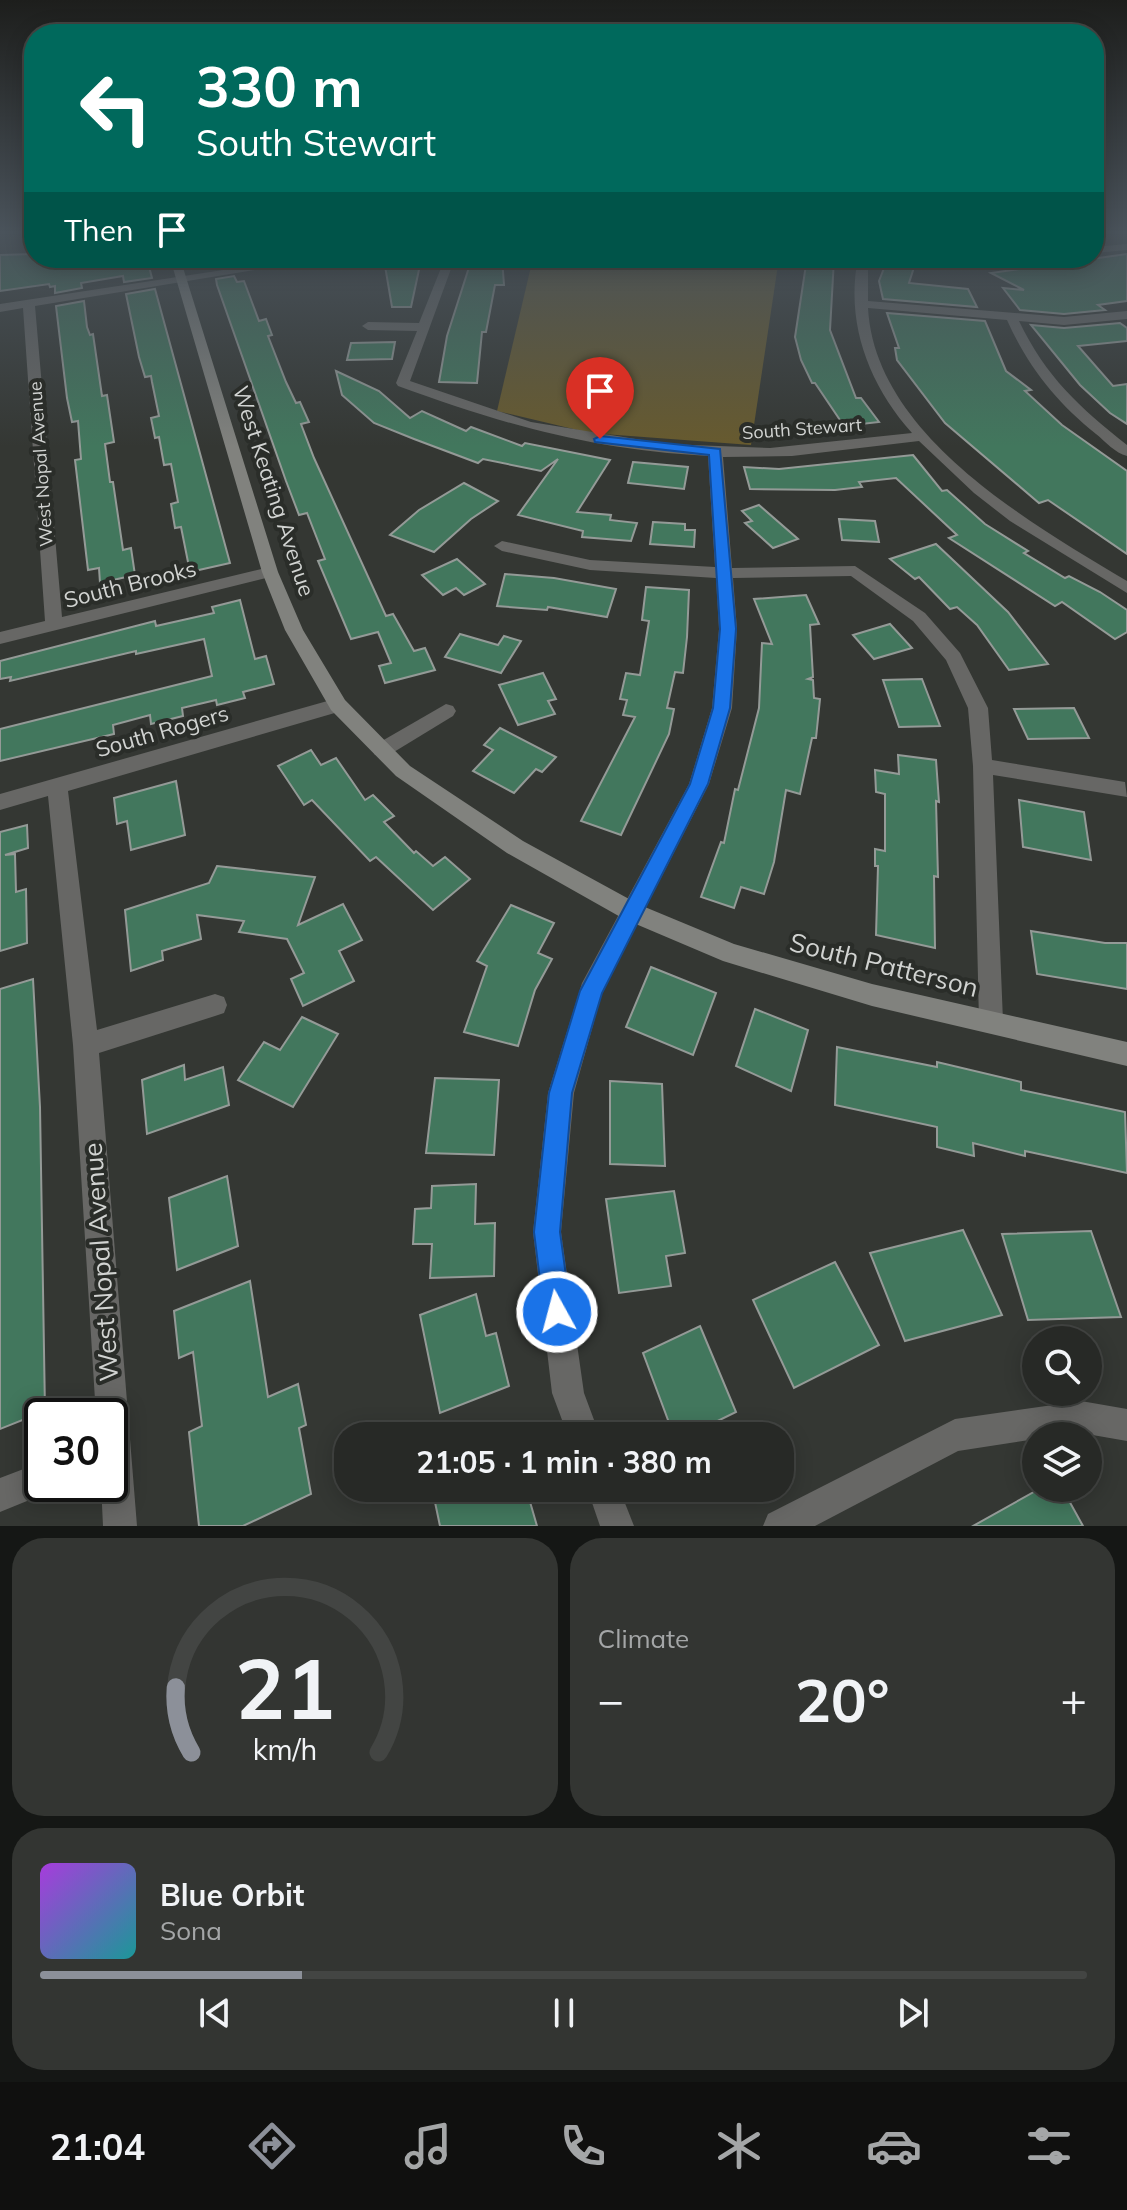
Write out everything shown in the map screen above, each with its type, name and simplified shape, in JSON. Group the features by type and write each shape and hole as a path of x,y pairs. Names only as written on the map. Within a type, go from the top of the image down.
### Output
{"street":[{"path":"0,308 22,304"},
{"name":"West Nopal Avenue","path":"29,304 54,625"},
{"name":"West Keating Avenue","path":"192,304 270,572 294,630 338,705 403,771 515,847 632,912"},
{"path":"368,326 424,327 433,304"},
{"path":"862,304 868,351 887,393 954,469 1015,516 1127,588"},
{"path":"864,304 1064,321 1127,315"},
{"path":"1012,318 1036,369 1068,406 1127,452"},
{"name":"South Stewart","path":"424,327 403,383 529,426 623,443 715,452 786,451 924,436"},
{"path":"579,1422 568,1393 547,1232 561,1093 591,991 699,784 722,708 728,629 715,452"},
{"path":"502,546 590,565 723,573 855,571 919,617 954,657 978,708 983,766 991,1021"},
{"name":"South Brooks","path":"0,638 270,572"},
{"name":"South Rogers","path":"0,802 338,705"},
{"path":"382,750 446,711"},
{"path":"983,766 1125,790"},
{"name":"West Nopal Avenue","path":"57,787 86,1045 108,1398"},
{"name":"South Patterson","path":"632,912 731,954 872,995 1127,1054"},
{"path":"86,1045 215,1005"},
{"path":"780,1526 955,1435 1081,1417 1127,1425"},
{"path":"0,1495 24,1485"},
{"name":"West Nopal Avenue","path":"117,1502 120,1526"},
{"path":"608,1502 617,1526"}],"shaded area":[{"path":"522,304 772,304 751,445 590,433 497,411"}],"building":[{"path":"84,304 87,327 90,335 93,334 102,396 107,395 114,442 105,444 110,482 113,482 123,550 131,548 135,575 100,583 99,568 88,570 75,460 81,459 78,421 72,422 67,398 56,306"},
{"path":"128,304 159,304 230,563 190,572 181,527 175,528 171,504 178,502 171,464 164,465 159,437 155,438 151,418 159,416 151,376 145,377"},
{"path":"224,304 253,304 259,321 266,319 272,335 268,336 286,382 309,422 301,424 314,458 386,616 393,614 414,651 425,648 435,670 385,683 379,666 391,663 378,632 351,639 318,561 325,559 307,513 299,515"},
{"path":"392,304 412,304 411,307 392,307"},
{"path":"457,304 491,304 486,332 482,332 477,383 439,382 447,336"},
{"path":"800,304 831,304 830,330 856,398 861,398 879,422 844,426 815,383 812,383 795,337"},
{"path":"944,304 976,304 977,307"},
{"path":"1016,304 1104,304 1098,305 1105,310 1064,314 1020,310"},
{"path":"887,313 985,321 1006,371 1031,390 1025,391 1062,425 1127,471 1127,554 1048,500 1039,503 945,423 897,360 895,348 899,348"},
{"path":"1120,323 1127,328 1127,341 1078,346 1113,386 1127,384 1127,424 1080,385 1031,325 1064,328"},
{"path":"395,342 392,359 347,360 351,343"},
{"path":"336,371 379,391 410,418 422,411 466,431 471,427 522,446 525,443 610,460 577,512 611,515 610,520 637,523 631,541 582,537 583,531 518,515 558,459 541,471 483,459 478,463 414,439 374,423 342,395"},
{"path":"913,455 942,491 947,490 985,524 1028,551 1024,553 1065,578 1069,576 1100,592 1127,610 1127,632 1115,639 1062,602 1055,606 949,538 957,535 896,478 859,482 862,487 835,490 750,489 744,467 779,469"},
{"path":"633,462 688,467 684,489 628,483"},
{"path":"464,483 498,501 471,519 434,552 390,535 419,510"},
{"path":"759,505 798,539 773,548 745,523 752,521 742,511"},
{"path":"839,519 875,521 879,542 842,540"},
{"path":"653,522 685,524 685,530 695,530 694,547 650,544"},
{"path":"936,544 1008,612 1048,664 1009,670 977,625 957,607 950,609 919,577 915,579 890,559"},
{"path":"457,559 485,584 464,595 456,588 443,595 422,575"},
{"path":"505,574 554,578 616,589 607,617 548,607 547,610 497,606"},
{"path":"646,587 689,590 687,637 683,673 675,672 667,708 674,709 669,734 621,835 581,821 635,717 623,715 627,700 620,699 626,673 640,675 649,621 642,620"},
{"path":"806,595 819,624 810,625 813,677 808,679 813,680 814,698 820,699 816,738 812,738 800,794 786,790 774,862 764,894 741,887 734,908 701,897 721,842 724,843 735,789 738,790 759,708 762,643 772,644 754,599"},
{"path":"240,600 255,659 266,656 274,684 243,692 245,698 217,705 216,700 182,708 183,716 151,724 150,715 113,725 114,734 0,761 0,729 212,676 204,639 136,654 136,651 10,681 11,677 0,679 0,661 155,621 156,626 214,613 212,607"},
{"path":"890,624 912,648 874,659 853,635"},
{"path":"460,634 498,645 504,636 521,641 501,673 445,657"},
{"path":"543,673 556,699 548,701 555,714 518,725 499,685"},
{"path":"922,679 940,726 899,727 883,680"},
{"path":"1074,708 1089,738 1028,739 1014,709"},
{"path":"500,728 556,757 542,772 536,769 514,793 473,771 493,750 484,745"},
{"path":"311,750 321,765 336,758 365,800 373,795 394,816 384,822 414,853 416,851 433,866 445,857 470,879 433,910 376,857 370,861 312,800 304,805 278,766"},
{"path":"898,755 936,760 939,802 936,801 938,877 934,876 935,948 876,935 878,866 875,866 875,849 885,851 885,794 876,792 875,770 899,774"},
{"path":"176,781 185,835 131,850 127,821 117,824 114,798"},
{"path":"1019,800 1084,812 1091,860 1023,847"},
{"path":"27,825 28,848 5,855 15,854 16,892 26,889 27,943 0,951 0,832"},
{"path":"217,866 315,877 298,925 343,904 362,940 339,951 354,981 303,1006 291,979 304,973 287,939 239,932 244,921 197,915 201,939 162,951 163,960 131,971 125,910 209,883"},
{"path":"511,905 554,923 538,953 552,959 535,990 518,1046 464,1032 487,966 477,961"},
{"path":"1031,931 1105,943 1127,943 1127,989 1037,974"},
{"path":"651,967 716,993 693,1055 626,1027"},
{"path":"33,979 40,1107 45,1398 24,1398 24,1419 0,1429 0,989"},
{"path":"755,1009 808,1030 791,1091 736,1066"},
{"path":"302,1017 338,1034 293,1107 238,1080 264,1042 280,1050"},
{"path":"837,1047 937,1067 937,1062 1021,1082 1021,1090 1125,1112 1127,1173 1025,1151 1025,1156 973,1143 974,1156 937,1147 937,1127 835,1105"},
{"path":"184,1065 185,1080 223,1067 229,1105 147,1134 142,1080"},
{"path":"435,1078 499,1080 494,1155 426,1153"},
{"path":"610,1081 662,1084 665,1166 610,1164"},
{"path":"227,1176 238,1246 177,1270 169,1198"},
{"path":"476,1184 475,1224 495,1223 494,1276 430,1278 432,1244 413,1244 415,1209 431,1208 432,1186"},
{"path":"674,1191 685,1253 666,1256 671,1286 619,1293 606,1199"},
{"path":"963,1230 1002,1315 905,1341 870,1253"},
{"path":"1091,1231 1121,1317 1028,1320 1002,1234"},
{"path":"835,1262 879,1345 794,1388 753,1300"},
{"path":"250,1281 268,1397 298,1384 306,1425 299,1428 311,1494 243,1526 199,1526 189,1432 202,1426 193,1352 179,1358 174,1311"},
{"path":"476,1294 486,1336 496,1333 509,1386 440,1413 420,1315"},
{"path":"700,1326 736,1412 716,1422 669,1422 643,1353"},
{"path":"1022,1499 1022,1502 1070,1502 1083,1526 973,1526"},
{"path":"435,1502 530,1502 537,1526 440,1526"}],"route":[{"path":"557,1312 547,1232 561,1093 591,991 699,784 722,708 728,629 715,452 600,439"}]}
